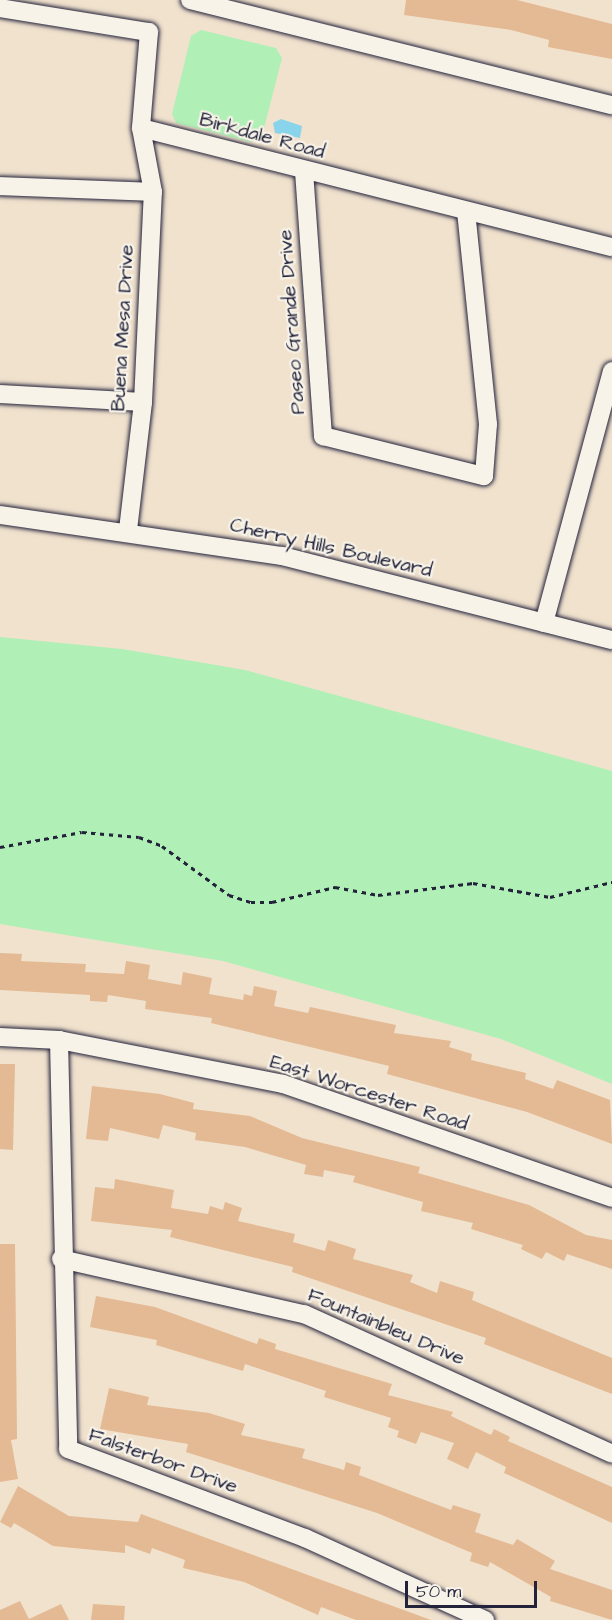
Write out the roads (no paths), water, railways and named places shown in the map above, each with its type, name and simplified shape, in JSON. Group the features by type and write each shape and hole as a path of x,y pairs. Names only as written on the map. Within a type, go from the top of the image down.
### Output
{"street":[{"path":"190,0 612,105"},
{"path":"0,8 149,32 141,128"},
{"name":"Birkdale Road","path":"141,128 466,212 612,247"},
{"name":"Buena Mesa Drive","path":"128,530 143,402 153,192 141,128"},
{"name":"Paseo Grande Drive","path":"304,171 323,436 484,476 488,424 466,212"},
{"path":"0,186 153,192"},
{"path":"544,623 604,431 612,371"},
{"path":"0,394 143,402"},
{"name":"Cherry Hills Boulevard","path":"0,515 128,530 282,556 612,640"},
{"name":"East Worcester Road","path":"0,1037 59,1040 283,1084 612,1198"},
{"name":"Falsterbor Drive","path":"59,1040 61,1259 68,1449 305,1538 485,1620"},
{"name":"Fountainbleu Drive","path":"61,1259 304,1314 612,1454"}],"water":[{"path":"281,119 302,126 300,138 275,133 273,123"}]}
